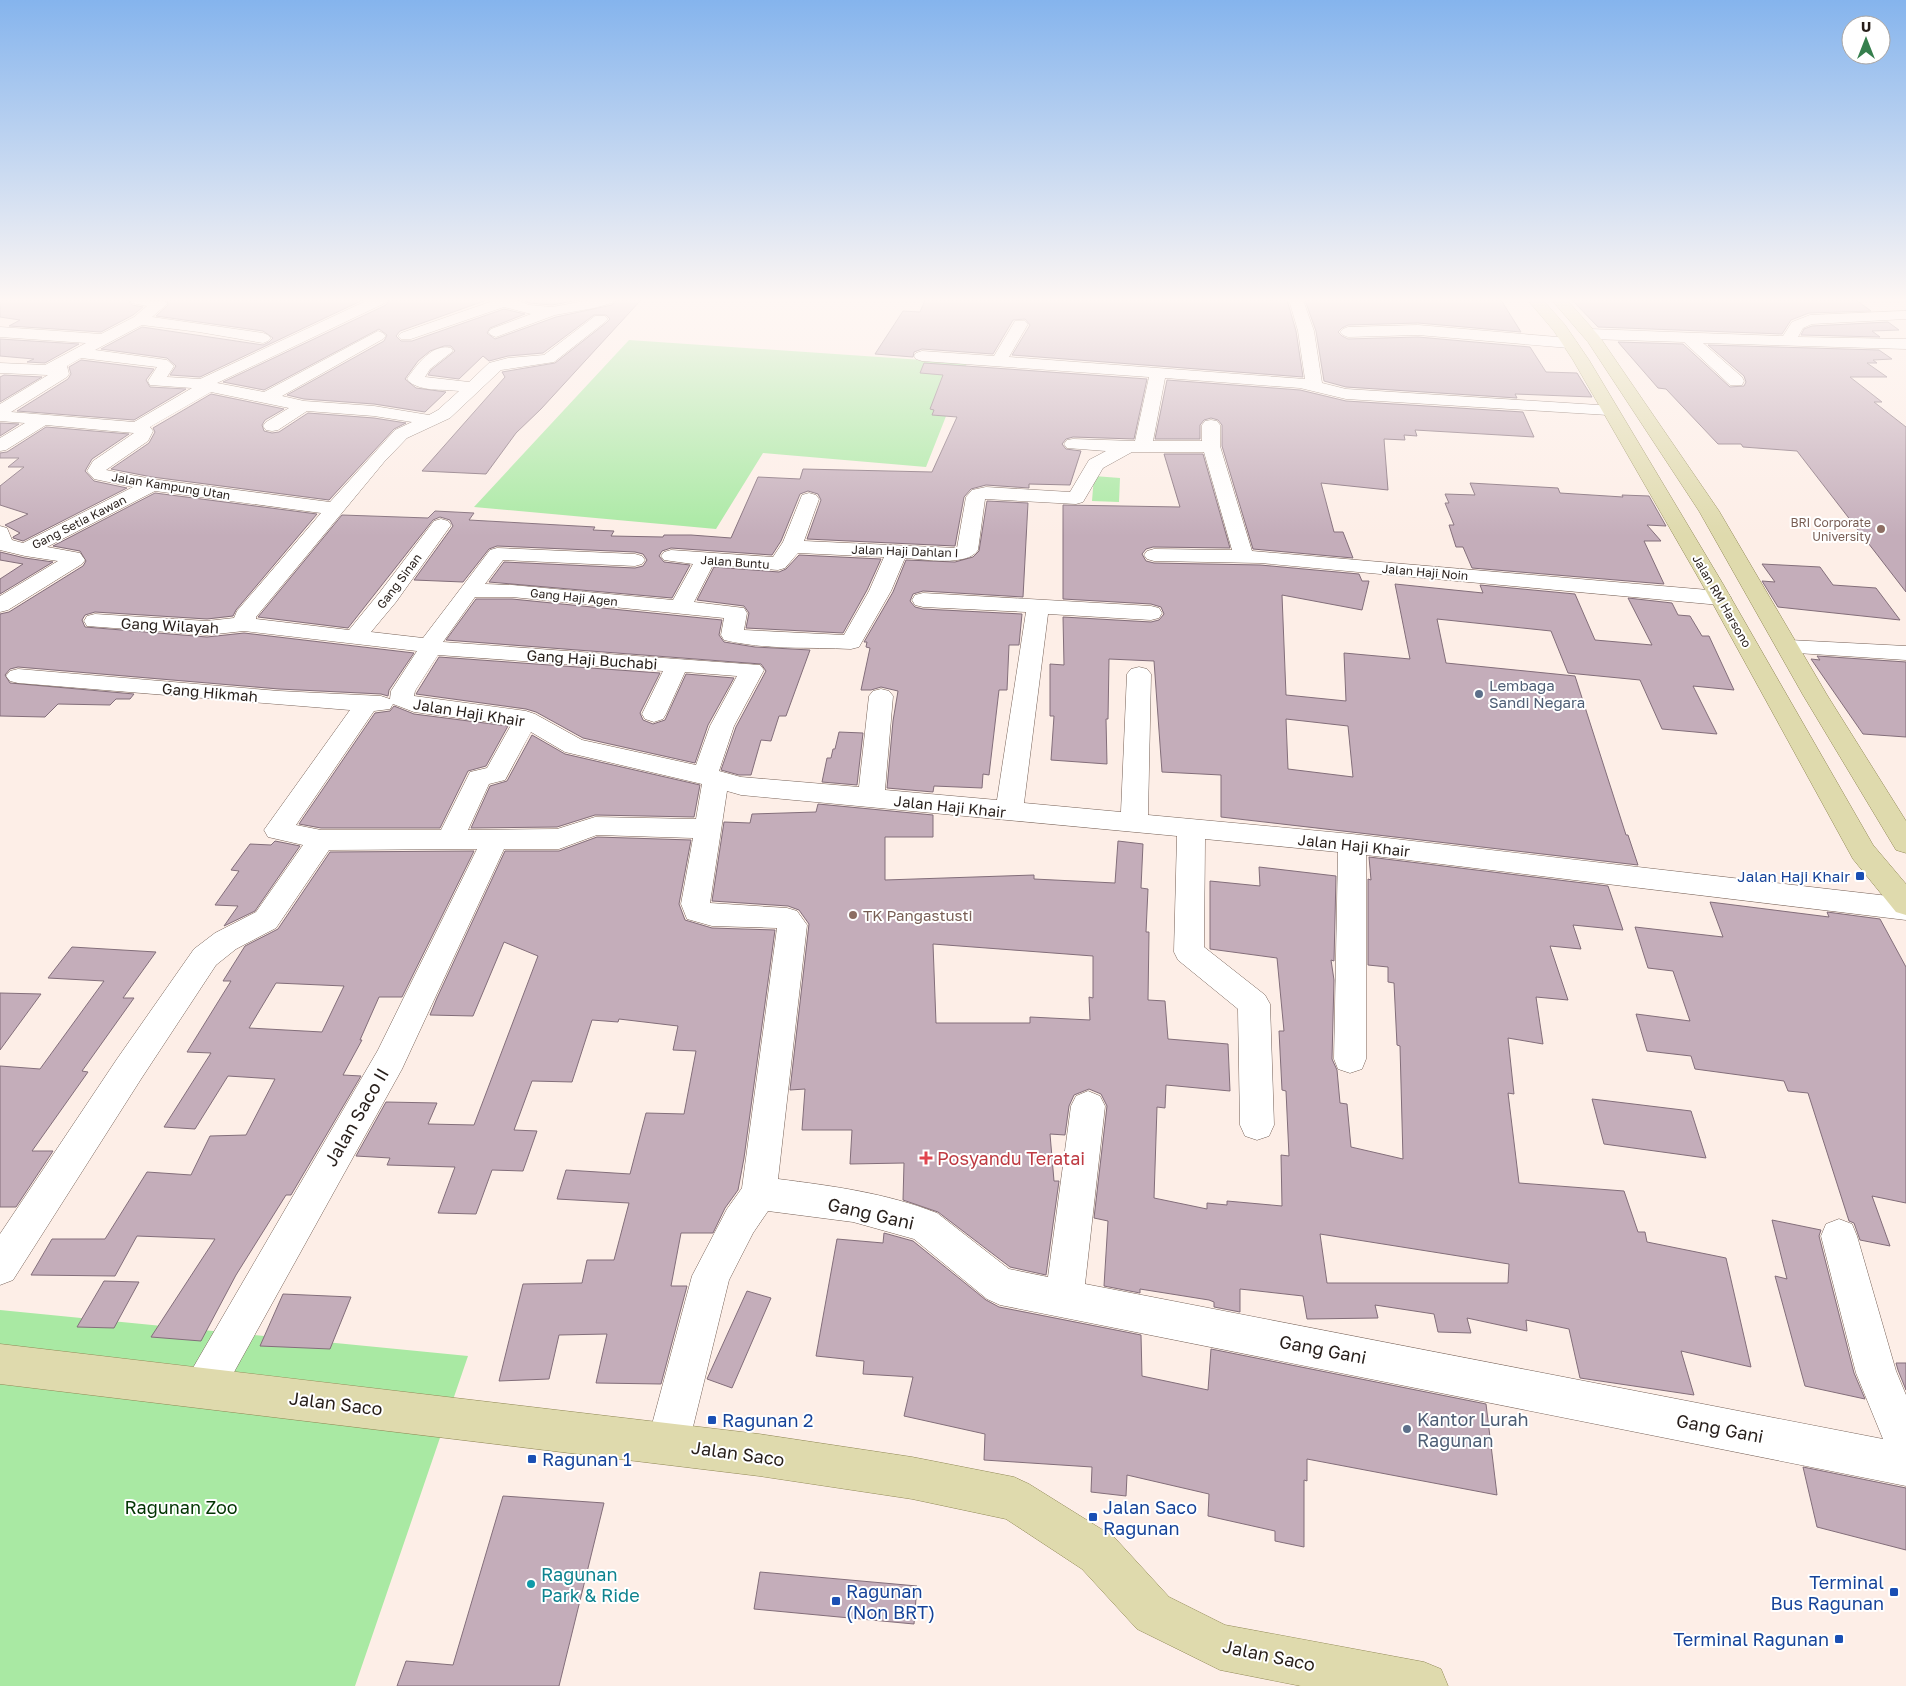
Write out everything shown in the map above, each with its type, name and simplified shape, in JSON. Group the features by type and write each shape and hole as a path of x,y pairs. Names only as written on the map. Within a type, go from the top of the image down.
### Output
{"main road":[{"name":"Jalan RM Harsono","path":"1590,379 1699,561 1863,852 1906,904"},
{"path":"1620,379 1709,511 1815,694 1906,843"},
{"path":"1699,561 1738,563"},
{"name":"Jalan Saco","path":"0,1364 668,1443 912,1478 1014,1499 1098,1553 1153,1613 1220,1647 1424,1686"}],"street":[{"path":"0,411 53,379"},
{"path":"158,379 156,381 207,385 304,406 374,411 430,420"},
{"path":"0,416 137,428 207,385 207,380 210,379"},
{"path":"266,398 301,379"},
{"path":"416,379 422,382 471,387"},
{"path":"481,379 444,414 401,434 378,458 245,616 244,624 356,636 430,647 468,590 497,554 635,560"},
{"path":"1136,447 1156,379"},
{"path":"1244,379 1300,383 1346,394 1608,410"},
{"path":"1313,379 1314,386"},
{"path":"272,426 304,406"},
{"path":"0,446 44,419"},
{"path":"1211,425 1211,446 1244,557"},
{"name":"Jalan Kampung Utan","path":"137,428 144,431 142,437 100,465 96,471 101,475 152,485 336,509"},
{"path":"1073,444 1136,447 1211,446"},
{"name":"Jalan Haji Dahlan I","path":"790,546 965,553 968,550 976,497 979,494 1076,498 1096,464 1136,447"},
{"name":"Gang Setia Kawan","path":"25,550 152,485"},
{"path":"790,546 809,498"},
{"name":"Gang Sinan","path":"356,636 388,597 441,525"},
{"path":"0,532 2,544 25,550"},
{"name":"Jalan Buntu","path":"671,556 778,564 782,562 790,546"},
{"name":"Gang Setia Kawan","path":"0,605 75,560 74,557 25,550"},
{"name":"Gang Haji Agen","path":"468,590 512,591 736,613 732,635 767,639 850,642 880,591 897,551"},
{"name":"Jalan Haji Noin","path":"1154,555 1244,557 1720,598"},
{"path":"680,608 706,560"},
{"path":"923,600 1151,613"},
{"path":"1008,812 1038,606"},
{"name":"Gang Wilayah","path":"95,621 207,628 244,624"},
{"name":"Gang Haji Buchabi","path":"430,647 752,670 722,726 711,778"},
{"name":"Jalan Haji Khair","path":"430,647 403,691 402,700 414,704 526,718 574,746 741,786 871,797 1008,812 1134,821 1352,844 1906,909"},
{"path":"1789,647 1906,653"},
{"path":"654,714 677,666"},
{"path":"1134,821 1139,674"},
{"name":"Gang Hikmah","path":"18,676 367,704 402,700"},
{"path":"871,797 881,696"},
{"path":"367,704 278,830 321,840 495,840 559,839 595,826 708,829"},
{"path":"450,840 479,778 496,774 526,718"},
{"path":"668,1443 711,1276 740,1221 759,1194 792,925 787,919 777,917 712,915 697,911 695,904 708,829 711,778"},
{"path":"1191,828 1189,952 1254,1004 1257,1125"},
{"path":"0,1266 205,957 211,950 222,943 254,928 266,920 321,840"},
{"name":"Jalan Saco II","path":"204,1387 390,1059 495,840"},
{"path":"1350,1059 1352,844"},
{"path":"1064,1298 1088,1106"},
{"name":"Gang Gani","path":"759,1194 853,1205 924,1225 1000,1286 1906,1465"},
{"path":"1839,1236 1876,1373 1906,1444"}],"green space":[{"path":"593,379 961,379 926,467 763,453 716,529 474,507"},
{"path":"1094,476 1120,478 1119,502 1092,501"},
{"name":"Ragunan Zoo","path":"0,1310 468,1356 355,1686 0,1686"}],"building":[{"path":"0,379 39,379 0,402"},
{"path":"68,379 147,379 150,387 186,389 134,420 17,411"},
{"path":"230,379 285,379 264,390 223,382"},
{"path":"316,379 405,379 416,388 446,392 425,412 374,404 304,399 287,395"},
{"path":"504,379 569,379 516,433 486,474 422,471"},
{"path":"942,379 1147,379 1134,439 1073,437 1066,439 1062,444 1066,449 1081,451 1070,485 1029,484 1029,488 986,485 971,489 964,497 955,546 807,539 821,500 818,494 808,491 800,494 781,541 772,555 671,548 662,551 659,556 664,562 690,565 672,598 489,582 504,562 635,568 643,566 647,560 643,554 635,552 497,546 489,549 463,582 414,580 453,526 450,520 440,517 433,520 348,628 258,617 342,515 428,518 435,511 474,513 469,520 595,527 593,530 614,531 611,536 663,537 664,535 691,535 731,538 758,477 800,479 803,469 932,472 957,417 932,415 934,410 930,409"},
{"path":"1324,379 1581,379 1592,397 1515,394 1517,398 1346,387 1324,381"},
{"path":"1650,379 1721,379 1730,387 1744,386 1746,382 1745,379 1852,379 1882,402 1874,402 1906,427 1906,592 1797,451 1743,447 1741,444 1718,444 1666,389 1658,388"},
{"path":"1167,380 1300,390 1346,401 1523,412 1534,437 1415,430 1417,436 1404,435 1405,440 1384,439 1388,490 1321,483 1334,532 1343,532 1353,558 1253,549 1222,446 1222,425 1218,420 1211,418 1204,420 1200,425 1200,439 1155,439"},
{"path":"211,394 284,409 265,420 262,425 264,431 272,433 279,432 308,413 374,418 406,423 394,429 329,500 152,477 111,469 149,443 155,432 153,428"},
{"path":"0,423 19,424 0,436"},
{"path":"46,427 129,434 92,459 85,471 94,481 127,488 23,541 13,538 20,533 5,525 28,514 0,505 0,486 24,467 8,467 19,458 0,458 0,453 7,452"},
{"path":"1164,454 1203,454 1230,548 1153,547 1146,549 1142,554 1146,561 1154,563 1260,565 1359,574 1362,581 1369,581 1362,610 1282,595 1286,695 1346,701 1344,653 1410,659 1395,584 1483,593 1480,585 1575,594 1595,640 1652,645 1628,598 1672,603 1678,615 1690,616 1702,636 1709,636 1734,690 1693,686 1717,734 1662,729 1640,680 1568,673 1551,631 1437,619 1446,663 1575,676 1626,835 1628,835 1638,865 1221,817 1221,775 1162,772 1154,661 1109,659 1108,719 1106,719 1107,764 1051,760 1054,716 1050,716 1050,664 1064,665 1063,617 1151,622 1159,620 1164,614 1161,607 1151,604 1063,599 1063,505 1180,507","holes":["1286,719 1348,726 1353,777 1288,769"]},
{"path":"1470,483 1558,488 1560,493 1623,497 1622,495 1649,496 1666,526 1647,525 1661,541 1644,541 1664,584 1472,568 1463,547 1456,547 1449,525 1454,525 1445,503 1449,503 1445,494 1475,495"},
{"path":"155,493 317,514 233,616 207,619 95,612 85,615 82,620 85,627 207,637 244,633 414,653 389,690 388,696 381,694 279,689 18,667 10,669 5,675 10,683 134,694 130,699 116,699 110,705 58,704 45,717 0,716 0,614 9,612 83,566 86,561 80,551 53,546"},
{"path":"987,501 1028,503 1023,597 923,591 913,594 910,601 915,607 923,609 1022,614 1019,645 1009,645 1007,690 999,690 989,775 983,774 982,788 934,786 933,792 887,788 893,721 898,691 881,687 861,690 870,648 866,647 867,642 864,642 893,592 906,560 955,562 973,557 979,551"},
{"path":"0,552 53,562 0,594 0,579 23,564 0,560"},
{"path":"799,555 881,559 867,590 843,633 746,628 749,613 744,606 697,600 714,567 779,572 786,569"},
{"path":"1762,564 1820,567 1833,585 1876,588 1900,620 1778,607 1762,581 1775,582"},
{"path":"476,599 512,599 722,620 719,635 724,642 755,647 810,650 786,716 779,716 771,741 761,740 751,775 739,775 721,770 736,727 766,671 761,664 446,640"},
{"path":"1817,656 1906,662 1906,737 1863,734 1811,659 1820,660"},
{"path":"439,657 660,673 640,713 643,720 653,724 665,720 686,674 734,678 708,725 695,763 583,738 536,712 526,709 416,694"},
{"path":"394,706 414,714 508,726 486,766 468,771 440,828 321,828 299,824 375,713 390,711"},
{"path":"839,732 863,733 857,785 822,782 827,758 831,758"},
{"path":"532,735 565,754 700,785 694,817 595,815 557,827 471,828 490,786 507,781"},
{"path":"818,804 933,815 933,837 885,837 885,880 1034,875 1034,879 1115,883 1118,841 1143,844 1141,888 1148,889 1146,932 1149,932 1148,1000 1165,1001 1168,1039 1228,1044 1230,1091 1166,1085 1165,1108 1157,1107 1154,1198 1207,1209 1207,1203 1227,1205 1227,1201 1282,1206 1281,1155 1289,1156 1286,1091 1282,1090 1279,1031 1284,1031 1277,958 1210,949 1210,881 1260,886 1259,867 1336,876 1334,961 1331,960 1334,980 1332,1059 1337,1070 1340,1103 1347,1104 1351,1147 1403,1159 1400,1046 1397,1045 1394,983 1388,982 1388,967 1368,965 1368,879 1371,880 1369,857 1608,886 1623,930 1573,925 1581,949 1550,946 1568,1000 1536,997 1543,1044 1508,1038 1514,1094 1508,1093 1519,1183 1624,1191 1638,1232 1645,1232 1647,1242 1726,1258 1751,1367 1681,1351 1694,1395 1580,1378 1569,1329 1526,1320 1527,1331 1467,1318 1471,1333 1438,1332 1434,1314 1375,1305 1378,1318 1307,1319 1303,1296 1240,1289 1240,1312 1214,1307 1214,1302 1209,1300 1140,1289 1140,1293 1104,1286 1108,1221 1094,1218 1107,1106 1101,1094 1089,1089 1074,1095 1069,1106 1065,1135 1050,1134 1054,1181 1059,1181 1046,1275 1010,1267 938,1212 903,1200 904,1163 850,1164 852,1130 802,1130 805,1089 790,1090 809,924 799,910 788,906 712,901 724,822 750,823 752,814 816,812","holes":["933,944 1093,956 1093,998 1089,997 1090,1020 1030,1017 1030,1023 936,1023","1320,1234 1509,1264 1508,1283 1327,1283"]},
{"path":"597,837 691,840 679,904 685,920 712,928 775,930 744,1158 738,1190 725,1208 713,1233 681,1233 671,1286 687,1286 661,1384 596,1383 607,1334 559,1335 549,1379 499,1381 523,1284 582,1283 587,1260 614,1260 629,1203 557,1199 566,1170 630,1174 646,1113 684,1114 696,1051 673,1050 678,1026 619,1019 618,1022 592,1020 572,1082 532,1081 514,1130 537,1131 523,1171 492,1170 476,1214 438,1213 455,1167 387,1165 390,1158 356,1156 386,1102 437,1103 428,1124 474,1125 538,956 504,942 473,1016 430,1015 437,998 505,851 559,851"},
{"path":"275,841 300,846 255,911 224,926 238,906 215,905 239,871 231,870 250,844 271,845"},
{"path":"474,851 402,997 379,997 360,1040 362,1040 343,1075 361,1076 291,1195 286,1195 236,1275 201,1341 151,1337 215,1239 137,1236 115,1276 31,1275 52,1239 105,1239 147,1172 191,1175 210,1136 246,1135 275,1079 228,1076 195,1129 164,1127 211,1053 187,1052 231,981 223,981 245,946 278,929 330,852","holes":["276,983 344,986 322,1032 249,1028"]},
{"path":"1710,902 1829,917 1827,912 1880,919 1906,967 1906,1203 1872,1196 1890,1246 1860,1240 1854,1223 1849,1221 1808,1093 1788,1091 1784,1081 1695,1069 1691,1056 1647,1051 1636,1014 1690,1021 1673,971 1648,968 1635,927 1723,937"},
{"path":"72,947 156,952 123,998 134,998 82,1071 88,1072 32,1151 53,1151 16,1207 0,1207 0,1066 40,1069 104,981 48,978"},
{"path":"0,993 41,994 0,1050"},
{"path":"1592,1099 1691,1111 1706,1158 1604,1144"},
{"path":"1772,1220 1821,1230 1819,1236 1854,1373 1865,1399 1805,1386 1775,1276 1787,1279"},
{"path":"884,1233 913,1241 986,1300 999,1307 1141,1335 1142,1376 1208,1390 1211,1349 1486,1404 1497,1495 1307,1459 1307,1481 1304,1480 1304,1547 1275,1541 1275,1531 1208,1516 1209,1494 1127,1475 1126,1496 1091,1492 1092,1467 984,1460 985,1434 904,1416 913,1377 863,1374 864,1361 816,1356 837,1239 883,1243"},
{"path":"104,1281 139,1282 114,1328 77,1327"},
{"path":"747,1291 771,1298 732,1388 707,1379"},
{"path":"283,1294 351,1297 330,1349 260,1346"},
{"path":"1896,1363 1906,1363 1906,1390 1898,1370"},
{"path":"1803,1467 1906,1488 1906,1550 1817,1527"},
{"name":"Ragunan Park & Ride","path":"503,1496 604,1503 559,1686 397,1686 406,1661 453,1665"},
{"path":"760,1572 917,1586 914,1624 754,1609"}],"place":[{"name":"BRI Corporate University","path":"1881,529"},
{"name":"Lembaga Sandi Negara","path":"1479,694"},
{"name":"Jalan Haji Khair","path":"1860,876"},
{"name":"TK Pangastusti","path":"853,915"},
{"name":"Posyandu Teratai","path":"926,1158"},
{"name":"Ragunan 2","path":"712,1420"},
{"name":"Kantor Lurah Ragunan","path":"1407,1429"},
{"name":"Ragunan 1","path":"532,1459"},
{"name":"Jalan Saco Ragunan","path":"1093,1517"},
{"name":"Ragunan Park & Ride","path":"531,1584"},
{"name":"Terminal Bus Ragunan","path":"1894,1592"},
{"name":"Ragunan (Non BRT)","path":"836,1601"},
{"name":"Terminal Ragunan","path":"1839,1639"}]}
